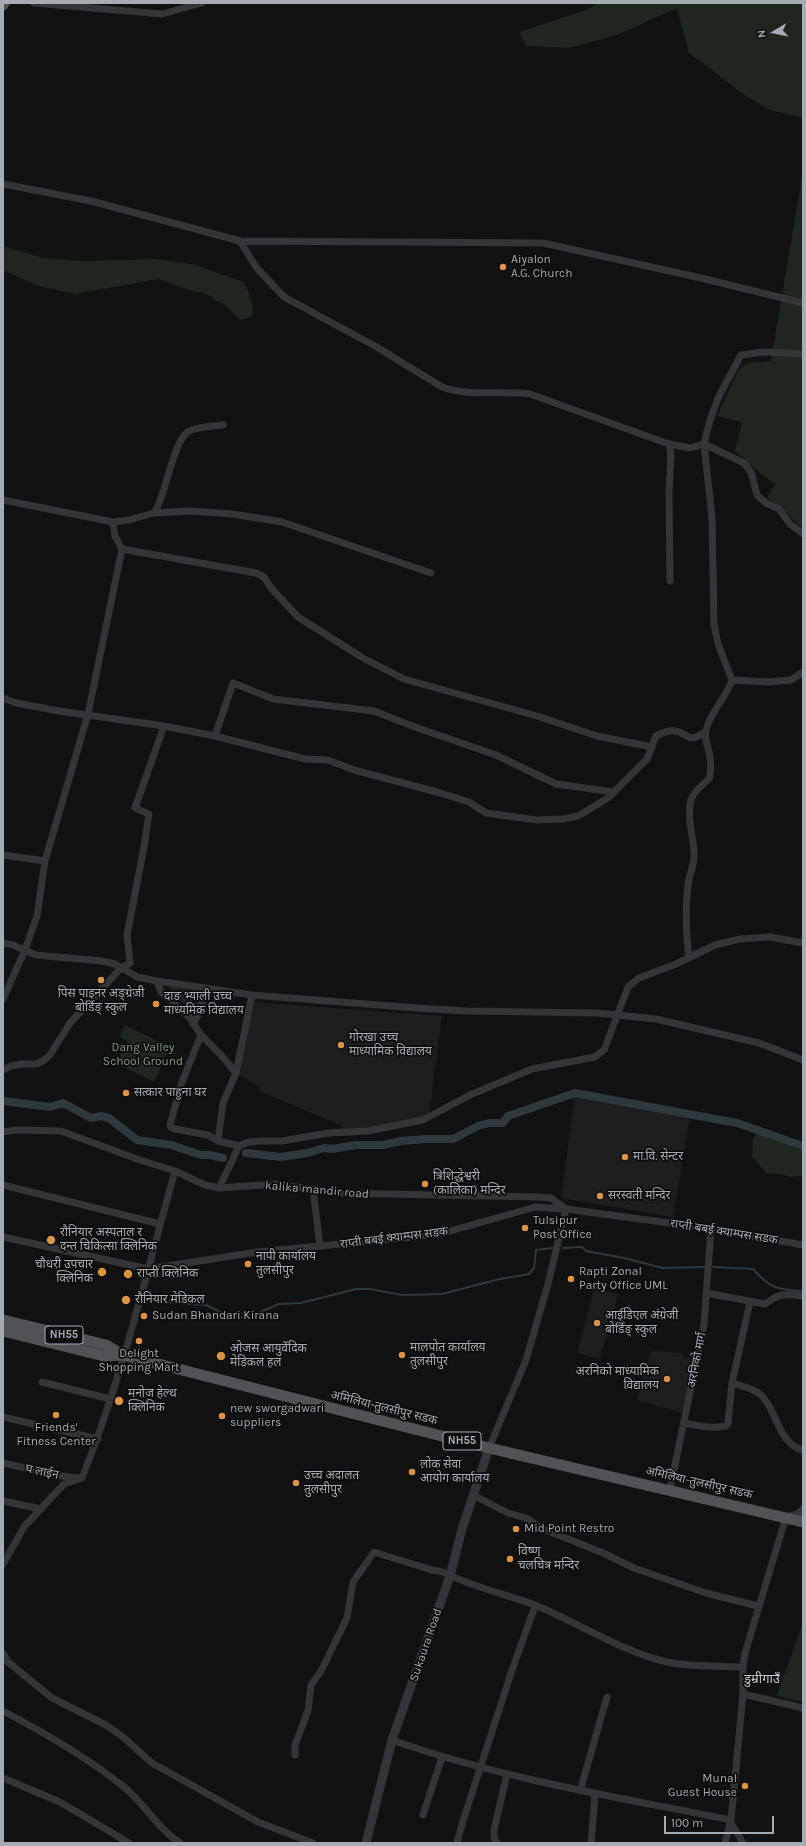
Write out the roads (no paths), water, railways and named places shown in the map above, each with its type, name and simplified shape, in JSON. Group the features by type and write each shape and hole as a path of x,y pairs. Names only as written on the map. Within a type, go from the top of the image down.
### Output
{"main road":[{"name":"NH55","path":"3,1320 106,1345 123,1355"},
{"name":"NH55","path":"3,1331 104,1356 123,1355"},
{"name":"अमिलिया-तुलसीपुर सडक","path":"123,1355 489,1448 670,1489 803,1522"}],"street":[{"path":"34,3 162,14 202,3"},
{"path":"3,184 91,200 240,240 543,243 709,280 803,304"},
{"path":"240,240 256,267 284,297 375,346 442,387 453,391 468,393 530,394 669,444 690,448 704,444 744,463 751,472 757,495 766,503 779,509 790,524 803,534"},
{"path":"688,958 686,933 688,884 694,859 694,839 690,816 692,800 697,789 710,777 711,767 709,751 705,742 706,732 712,714 723,699 732,680 718,644 714,624 712,518 704,444 710,420 719,396 740,355 763,352 803,354"},
{"path":"154,514 160,504 180,441 190,430 224,425"},
{"path":"669,444 671,456 669,492 670,581"},
{"path":"3,500 113,522 154,514 190,512 234,514 282,522 432,573"},
{"path":"3,999 25,950 36,916 45,861 88,714 122,550 115,536 113,522"},
{"path":"122,550 256,573 264,577 271,588 298,617 363,658 404,679 536,716 597,736 652,747"},
{"path":"732,680 767,682 791,680 803,672"},
{"path":"215,736 233,683 273,700 374,711 496,755 556,784 614,792"},
{"path":"3,698 16,703 164,726 215,736 305,759 328,760 354,770 469,802 486,814 516,818 563,819 578,816 608,798 647,759 656,736 664,732 676,731 687,738 698,737 706,732"},
{"path":"3,1070 11,1066 36,1064 43,1061 50,1055 70,1023 121,968 130,963 127,935 149,814 135,808 164,726"},
{"path":"3,854 45,861"},
{"path":"201,1035 182,1082 170,1125 171,1127 208,1135 218,1141 239,1146 249,1142 261,1140 282,1141 329,1133 368,1131 424,1120 470,1095 532,1069 576,1059 595,1057 604,1050 628,987 640,978 715,945 740,939 770,937 803,943"},
{"path":"3,944 25,950 36,955 102,961 115,964 138,976 157,981 252,995 467,1011 617,1014 656,1019 760,1044 803,1060"},
{"path":"157,981 161,992 194,1023 201,1035 236,1073"},
{"path":"194,1023 208,988"},
{"path":"218,1141 223,1103 236,1073 252,995"},
{"name":"kalika mandir road","path":"3,1132 16,1130 61,1131 137,1159 175,1171 205,1185 219,1188 276,1184 334,1193 538,1197 551,1198 566,1209"},
{"path":"219,1188 239,1146"},
{"path":"3,1564 24,1527 64,1484 82,1478 98,1439 175,1171"},
{"path":"3,1185 160,1224"},
{"path":"313,1189 320,1246"},
{"name":"राप्ती बबई क्याम्पस सडक","path":"148,1269 257,1252 414,1237 447,1232 536,1207 566,1209 803,1245"},
{"path":"489,1448 526,1360 548,1284 566,1209"},
{"name":"अरनिको मार्ग","path":"670,1489 704,1324 711,1230"},
{"path":"3,1237 148,1269"},
{"path":"706,1294 764,1304 771,1302 774,1297 780,1295 803,1296"},
{"path":"684,1423 704,1428 726,1426 728,1422 732,1383 750,1302"},
{"path":"42,1382 110,1399"},
{"path":"732,1383 748,1388 761,1395 788,1439 798,1449 803,1450"},
{"path":"3,1417 98,1439"},
{"name":"Sukaura Road","path":"366,1843 392,1740 450,1576 462,1529 489,1448"},
{"name":"घ लाईन","path":"3,1463 61,1476 82,1478"},
{"path":"473,1494 508,1513 526,1518 541,1528 609,1555 646,1573 706,1593 758,1606"},
{"path":"3,1501 41,1509"},
{"path":"725,1843 731,1822 743,1694 743,1667 745,1653 786,1517 798,1514 803,1509"},
{"path":"295,1755 295,1745 308,1711 311,1685 321,1671 347,1618 353,1582 374,1552 443,1572 450,1576 535,1606 577,1624 619,1645 667,1662 708,1666 743,1667"},
{"path":"457,1843 480,1768 535,1606"},
{"path":"3,1653 8,1662 52,1698 106,1725 123,1737 152,1763 258,1822 313,1843"},
{"path":"743,1694 803,1708"},
{"path":"580,1791 607,1697"},
{"path":"3,1711 52,1737 98,1767 126,1788 156,1821 180,1843"},
{"path":"392,1740 480,1768 580,1791 731,1822"},
{"path":"423,1816 442,1757"},
{"path":"497,1843 494,1838 494,1830 507,1774"},
{"path":"3,1778 60,1802 129,1843"},
{"path":"590,1843 595,1794"},
{"path":"731,1822 742,1843"}],"waterway":[{"path":"246,1153 281,1157 307,1153 324,1148 332,1149 356,1145 383,1145 401,1141 425,1139 453,1139 478,1126 489,1123 503,1123 508,1116 575,1093 737,1123 803,1146"},
{"path":"3,1101 50,1107 63,1103 91,1118 101,1116 109,1118 137,1140 171,1145 201,1155 210,1155 223,1158"},
{"path":"563,1248 582,1247 586,1251 624,1258 663,1268 704,1267"},
{"path":"147,1298 177,1303 206,1305 228,1316 239,1318 253,1315 279,1304 301,1303 356,1289 370,1289 402,1295 442,1294 500,1279 529,1274 534,1268 536,1250 552,1248"},
{"path":"713,1267 753,1269 764,1280 775,1287 780,1289 803,1291"}],"place":[{"name":"Aiyalon A.G. Church","path":"503,267"},
{"name":"पिस पाइनर अङ्‍ग्रेजी बोर्डिङ् स्कुल","path":"101,980"},
{"name":"दाङ भ्याली उच्च माध्यमिक विद्यालय","path":"156,1004"},
{"name":"गोरखा उच्च माध्यामिक विद्यालय","path":"341,1045"},
{"name":"सत्कार पाहुना घर","path":"126,1093"},
{"name":"मा.वि. सेन्टर","path":"625,1157"},
{"name":"त्रिशिद्धेश्वरी (कालिका) मन्दिर","path":"425,1184"},
{"name":"सरस्वती मन्दिर","path":"600,1196"},
{"name":"Tulsipur Post Office","path":"525,1228"},
{"name":"रौनियार अस्पताल र दन्त चिकित्सा क्लिनिक","path":"51,1240"},
{"name":"नापी कार्यालय तुलसीपुर","path":"248,1264"},
{"name":"चौधरी उपचार क्लिनिक","path":"102,1272"},
{"name":"राप्ती क्लिनिक","path":"128,1274"},
{"name":"Rapti Zonal Party Office UML","path":"571,1279"},
{"name":"रौनियार मेडिकल","path":"126,1300"},
{"name":"Sudan Bhandari Kirana","path":"144,1316"},
{"name":"आईडिएल अंग्रेजी बोर्डिङ् स्कुल","path":"597,1323"},
{"name":"Delight Shopping Mart","path":"139,1341"},
{"name":"मालपोत कार्यालय तुलसीपुर","path":"402,1355"},
{"name":"ओजस आयुर्वेदिक मेडिकल हल","path":"221,1356"},
{"name":"अरनिको माध्यामिक विद्यालय","path":"667,1379"},
{"name":"मनोज हेल्थ क्लिनिक","path":"119,1401"},
{"name":"Friends' Fitness Center","path":"56,1415"},
{"name":"new sworgadwari suppliers","path":"222,1416"},
{"name":"लोक सेवा आयोग कार्यालय","path":"412,1472"},
{"name":"उच्च अदालत तुलसीपुर","path":"296,1483"},
{"name":"Mid Point Restro","path":"516,1529"},
{"name":"विष्णु चलचित्र मन्दिर","path":"510,1559"},
{"name":"Munal Guest House","path":"745,1786"}],"district":[{"name":"डुम्रीगाउँ","path":"762,1679"}],"park label":[{"name":"Dang Valley School Ground","path":"143,1055"}]}
